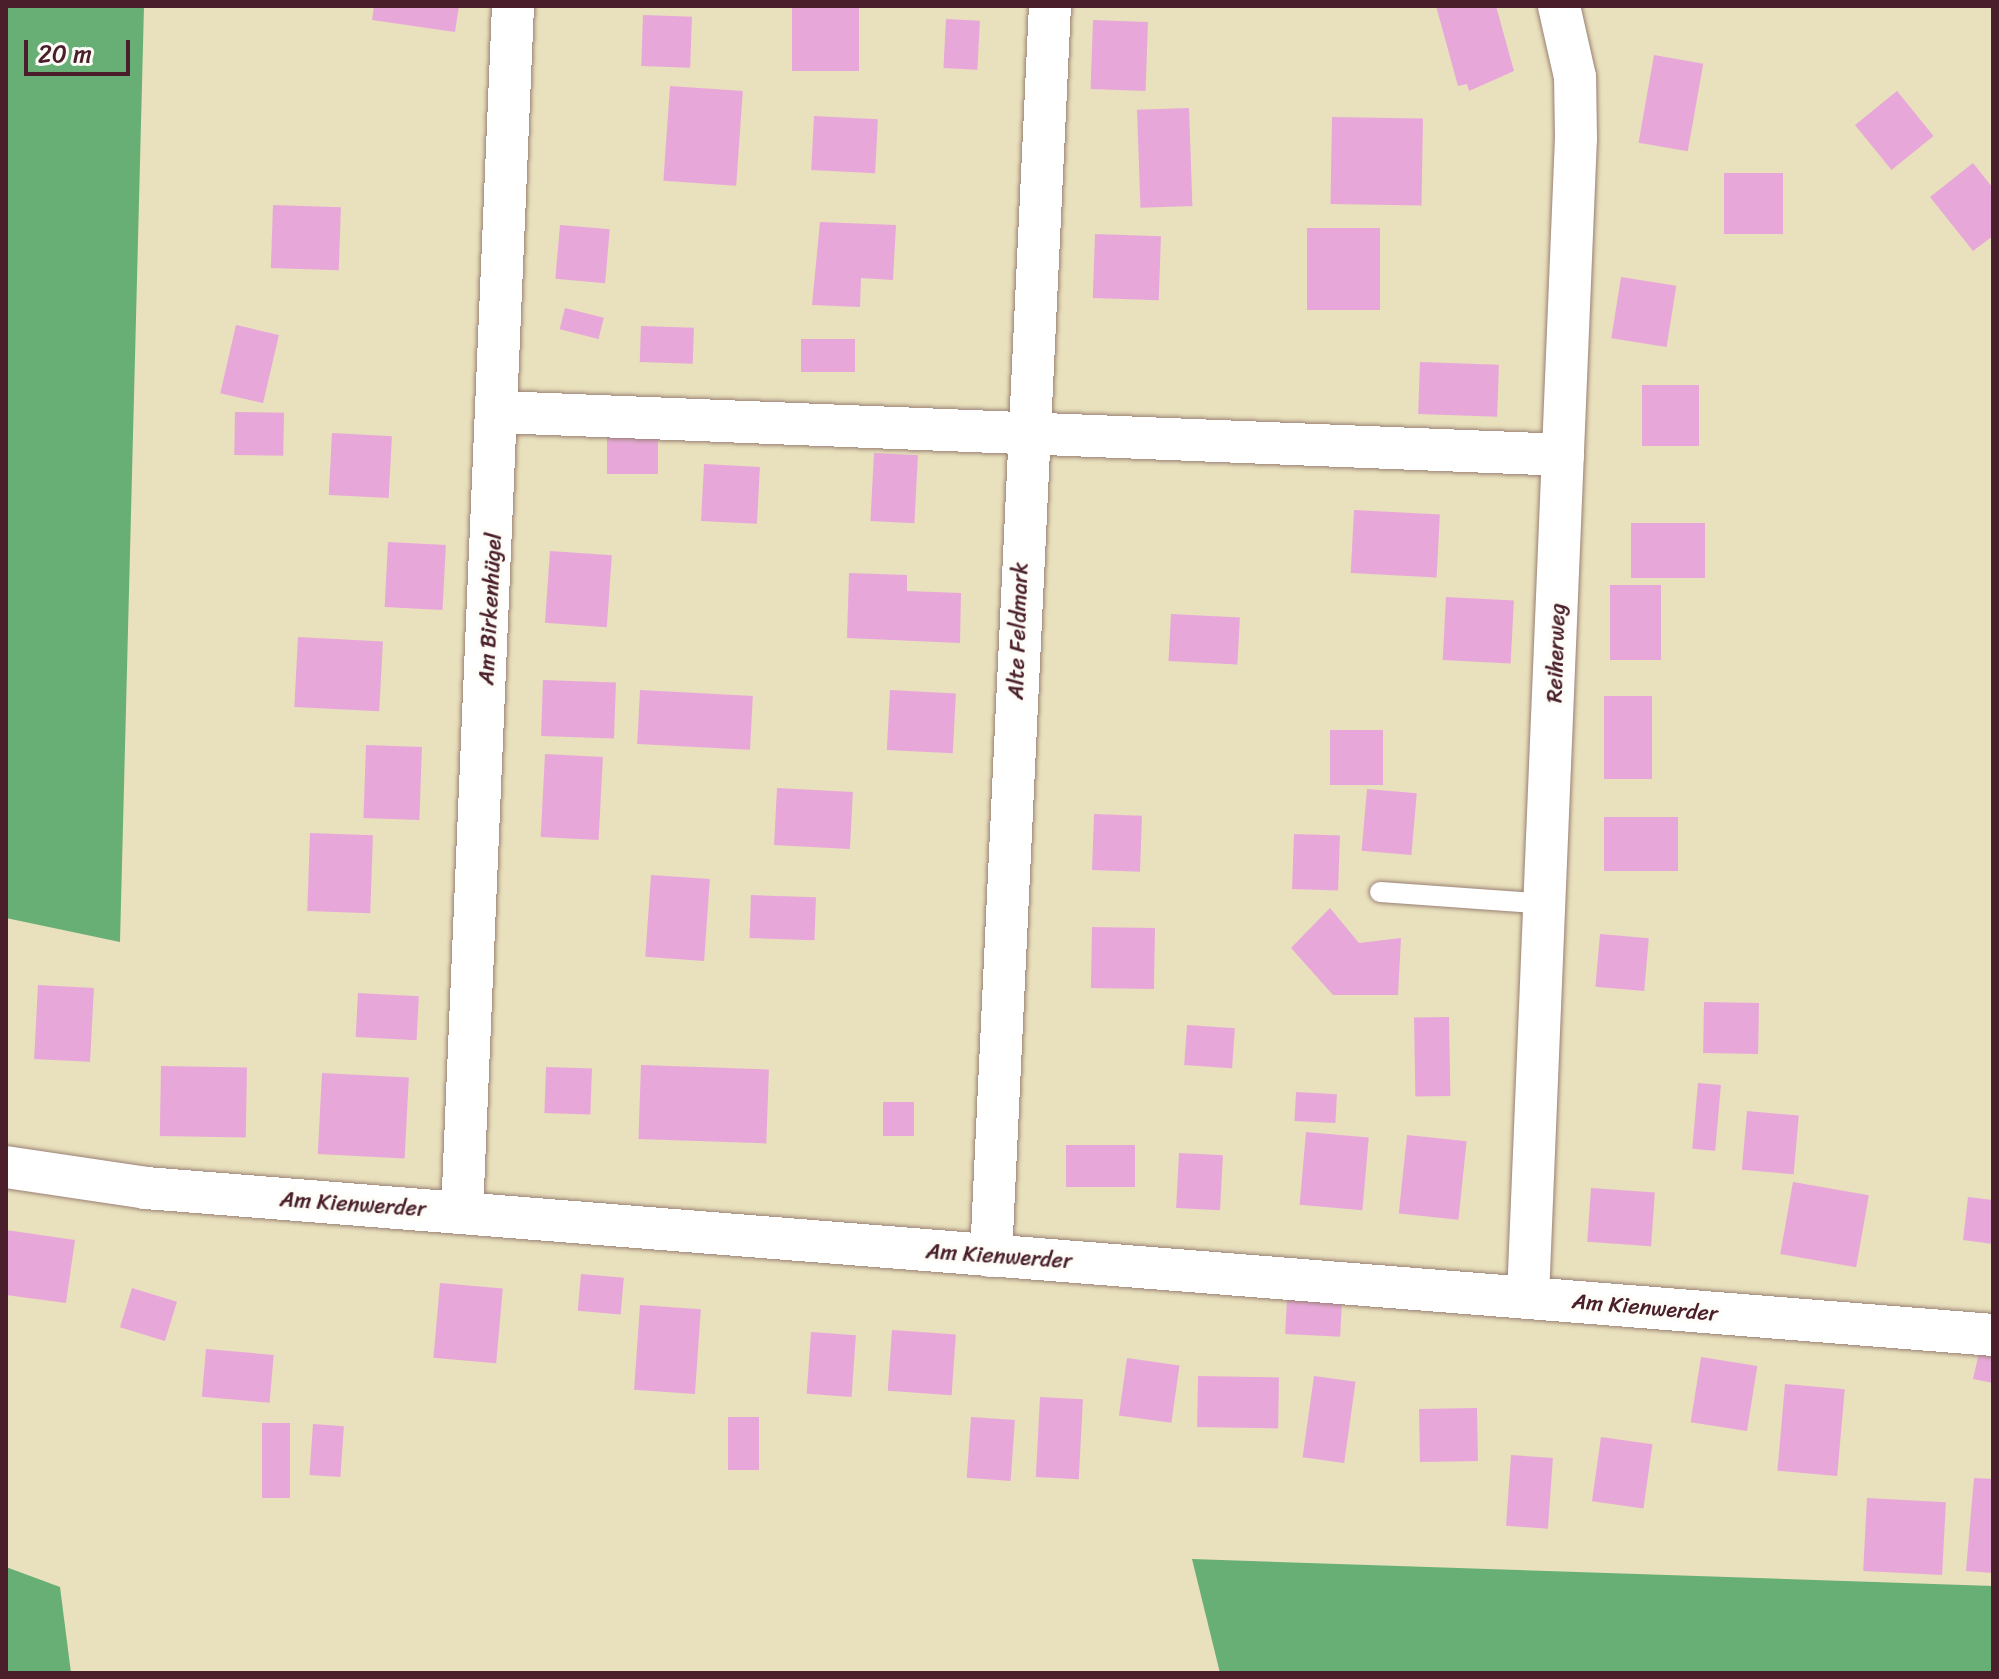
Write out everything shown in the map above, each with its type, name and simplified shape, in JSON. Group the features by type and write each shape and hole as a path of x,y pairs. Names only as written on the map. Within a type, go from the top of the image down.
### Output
{"street":[{"name":"Am Birkenhügel","path":"462,1213 514,413 513,6"},
{"name":"Alte Feldmark","path":"991,1256 1026,434 1050,6"},
{"name":"Reiherweg","path":"1528,1297 1576,138 1575,77 1561,7"},
{"path":"514,413 1563,455"},
{"name":"Am Kienwerder","path":"6,1167 146,1188 1993,1335"}],"lane":[{"path":"1380,892 1546,904"}],"green space":[{"path":"6,6 144,6 120,942 6,918"},
{"path":"1192,1559 1993,1586 1993,1673 1220,1673"},
{"path":"6,1567 60,1587 71,1673 6,1673"}],"building":[{"path":"374,6 459,6 455,32 372,20"},
{"path":"792,6 859,6 859,71 792,71"},
{"path":"1436,6 1496,6 1514,71 1469,91 1467,84 1458,86"},
{"path":"643,15 692,17 690,68 641,66"},
{"path":"946,19 980,21 977,70 943,68"},
{"path":"1093,20 1148,22 1146,91 1091,89"},
{"path":"1654,55 1703,64 1688,151 1639,143"},
{"path":"670,86 743,91 736,186 663,181"},
{"path":"1897,91 1934,136 1892,170 1855,125"},
{"path":"1189,108 1192,206 1140,208 1137,110"},
{"path":"814,116 878,119 875,173 811,170"},
{"path":"1332,117 1423,119 1421,206 1330,204"},
{"path":"1973,163 1993,188 1993,236 1973,251 1930,197"},
{"path":"1724,173 1783,173 1783,234 1724,234"},
{"path":"273,205 341,207 339,270 271,268"},
{"path":"820,222 896,225 893,280 861,278 860,307 812,305"},
{"path":"560,225 610,229 605,283 555,279"},
{"path":"1307,228 1380,228 1380,310 1307,310"},
{"path":"1095,234 1161,236 1159,300 1093,298"},
{"path":"1621,277 1676,286 1667,347 1611,338"},
{"path":"565,308 604,318 598,339 560,329"},
{"path":"236,325 279,335 263,403 220,393"},
{"path":"641,326 694,328 693,364 640,362"},
{"path":"801,339 855,339 855,372 801,372"},
{"path":"1420,362 1499,365 1497,417 1418,414"},
{"path":"1642,385 1699,385 1699,446 1642,446"},
{"path":"235,412 284,413 283,456 234,455"},
{"path":"332,433 392,436 389,498 329,495"},
{"path":"607,433 658,433 658,474 607,474"},
{"path":"874,453 918,455 914,523 870,521"},
{"path":"704,464 760,467 757,524 701,521"},
{"path":"1354,510 1440,515 1437,577 1351,573"},
{"path":"1631,523 1705,523 1705,578 1631,578"},
{"path":"388,542 446,545 443,610 385,607"},
{"path":"550,551 612,555 607,627 545,623"},
{"path":"849,573 907,575 907,591 961,593 960,643 847,638"},
{"path":"1610,585 1661,585 1661,660 1610,660"},
{"path":"1446,597 1514,601 1511,663 1443,660"},
{"path":"1171,614 1240,618 1237,665 1169,661"},
{"path":"298,637 383,641 379,711 294,707"},
{"path":"543,680 616,683 614,739 541,736"},
{"path":"640,690 753,696 750,750 637,744"},
{"path":"890,690 956,693 953,753 887,750"},
{"path":"1604,696 1652,696 1652,779 1604,779"},
{"path":"1330,730 1383,730 1383,785 1330,785"},
{"path":"366,745 422,747 419,820 363,818"},
{"path":"545,754 603,757 599,840 541,837"},
{"path":"777,788 853,792 850,849 774,845"},
{"path":"1367,789 1417,793 1411,855 1362,851"},
{"path":"1094,814 1142,816 1140,872 1092,870"},
{"path":"1604,817 1678,817 1678,871 1604,871"},
{"path":"310,833 373,835 370,913 307,911"},
{"path":"1294,834 1340,836 1338,891 1292,889"},
{"path":"651,875 710,879 704,961 645,957"},
{"path":"751,895 816,897 814,940 749,938"},
{"path":"1330,908 1359,943 1401,938 1398,995 1333,995 1291,948"},
{"path":"1092,927 1155,928 1154,989 1091,988"},
{"path":"1600,934 1649,938 1644,991 1595,987"},
{"path":"38,985 94,988 90,1062 34,1059"},
{"path":"358,993 419,996 417,1040 356,1037"},
{"path":"1704,1002 1759,1003 1758,1054 1703,1053"},
{"path":"1449,1017 1450,1096 1415,1097 1414,1018"},
{"path":"1187,1025 1235,1028 1232,1068 1184,1065"},
{"path":"641,1065 769,1069 766,1143 638,1139"},
{"path":"161,1066 247,1068 246,1137 160,1136"},
{"path":"546,1067 592,1069 590,1115 544,1113"},
{"path":"322,1073 409,1078 405,1158 318,1154"},
{"path":"1698,1083 1721,1085 1715,1151 1692,1149"},
{"path":"1296,1092 1337,1094 1335,1123 1294,1121"},
{"path":"883,1102 914,1102 914,1136 883,1136"},
{"path":"1747,1111 1799,1116 1794,1174 1742,1170"},
{"path":"1306,1132 1369,1137 1362,1210 1300,1205"},
{"path":"1407,1135 1467,1141 1458,1220 1399,1214"},
{"path":"1066,1145 1135,1145 1135,1187 1066,1187"},
{"path":"1179,1153 1223,1155 1220,1210 1176,1208"},
{"path":"1793,1182 1869,1195 1856,1267 1780,1254"},
{"path":"1591,1188 1655,1192 1651,1246 1587,1242"},
{"path":"1968,1197 1993,1200 1993,1244 1963,1240"},
{"path":"6,1230 75,1240 66,1303 6,1295"},
{"path":"581,1274 624,1278 621,1315 578,1311"},
{"path":"440,1283 503,1288 496,1363 433,1358"},
{"path":"132,1288 177,1302 165,1341 120,1327"},
{"path":"1287,1299 1342,1302 1340,1337 1285,1334"},
{"path":"640,1305 701,1309 695,1394 634,1390"},
{"path":"892,1330 956,1334 952,1395 888,1391"},
{"path":"811,1332 856,1335 852,1397 807,1394"},
{"path":"206,1349 274,1355 270,1403 202,1397"},
{"path":"1979,1353 1993,1356 1993,1383 1973,1379"},
{"path":"1701,1357 1757,1366 1747,1431 1691,1422"},
{"path":"1127,1358 1179,1365 1171,1423 1119,1415"},
{"path":"1198,1376 1279,1377 1278,1428 1197,1427"},
{"path":"1314,1376 1356,1382 1344,1463 1303,1457"},
{"path":"1785,1384 1845,1389 1837,1476 1777,1471"},
{"path":"1040,1397 1083,1399 1079,1479 1036,1477"},
{"path":"1477,1408 1478,1461 1420,1462 1419,1409"},
{"path":"728,1417 759,1417 759,1470 728,1470"},
{"path":"971,1417 1015,1420 1011,1481 967,1478"},
{"path":"262,1423 290,1423 290,1498 262,1498"},
{"path":"313,1424 344,1426 340,1477 309,1475"},
{"path":"1601,1437 1652,1444 1643,1509 1592,1501"},
{"path":"1511,1455 1553,1458 1548,1529 1506,1526"},
{"path":"1974,1478 1993,1479 1993,1573 1966,1571"},
{"path":"1867,1498 1946,1502 1942,1575 1863,1571"}]}
